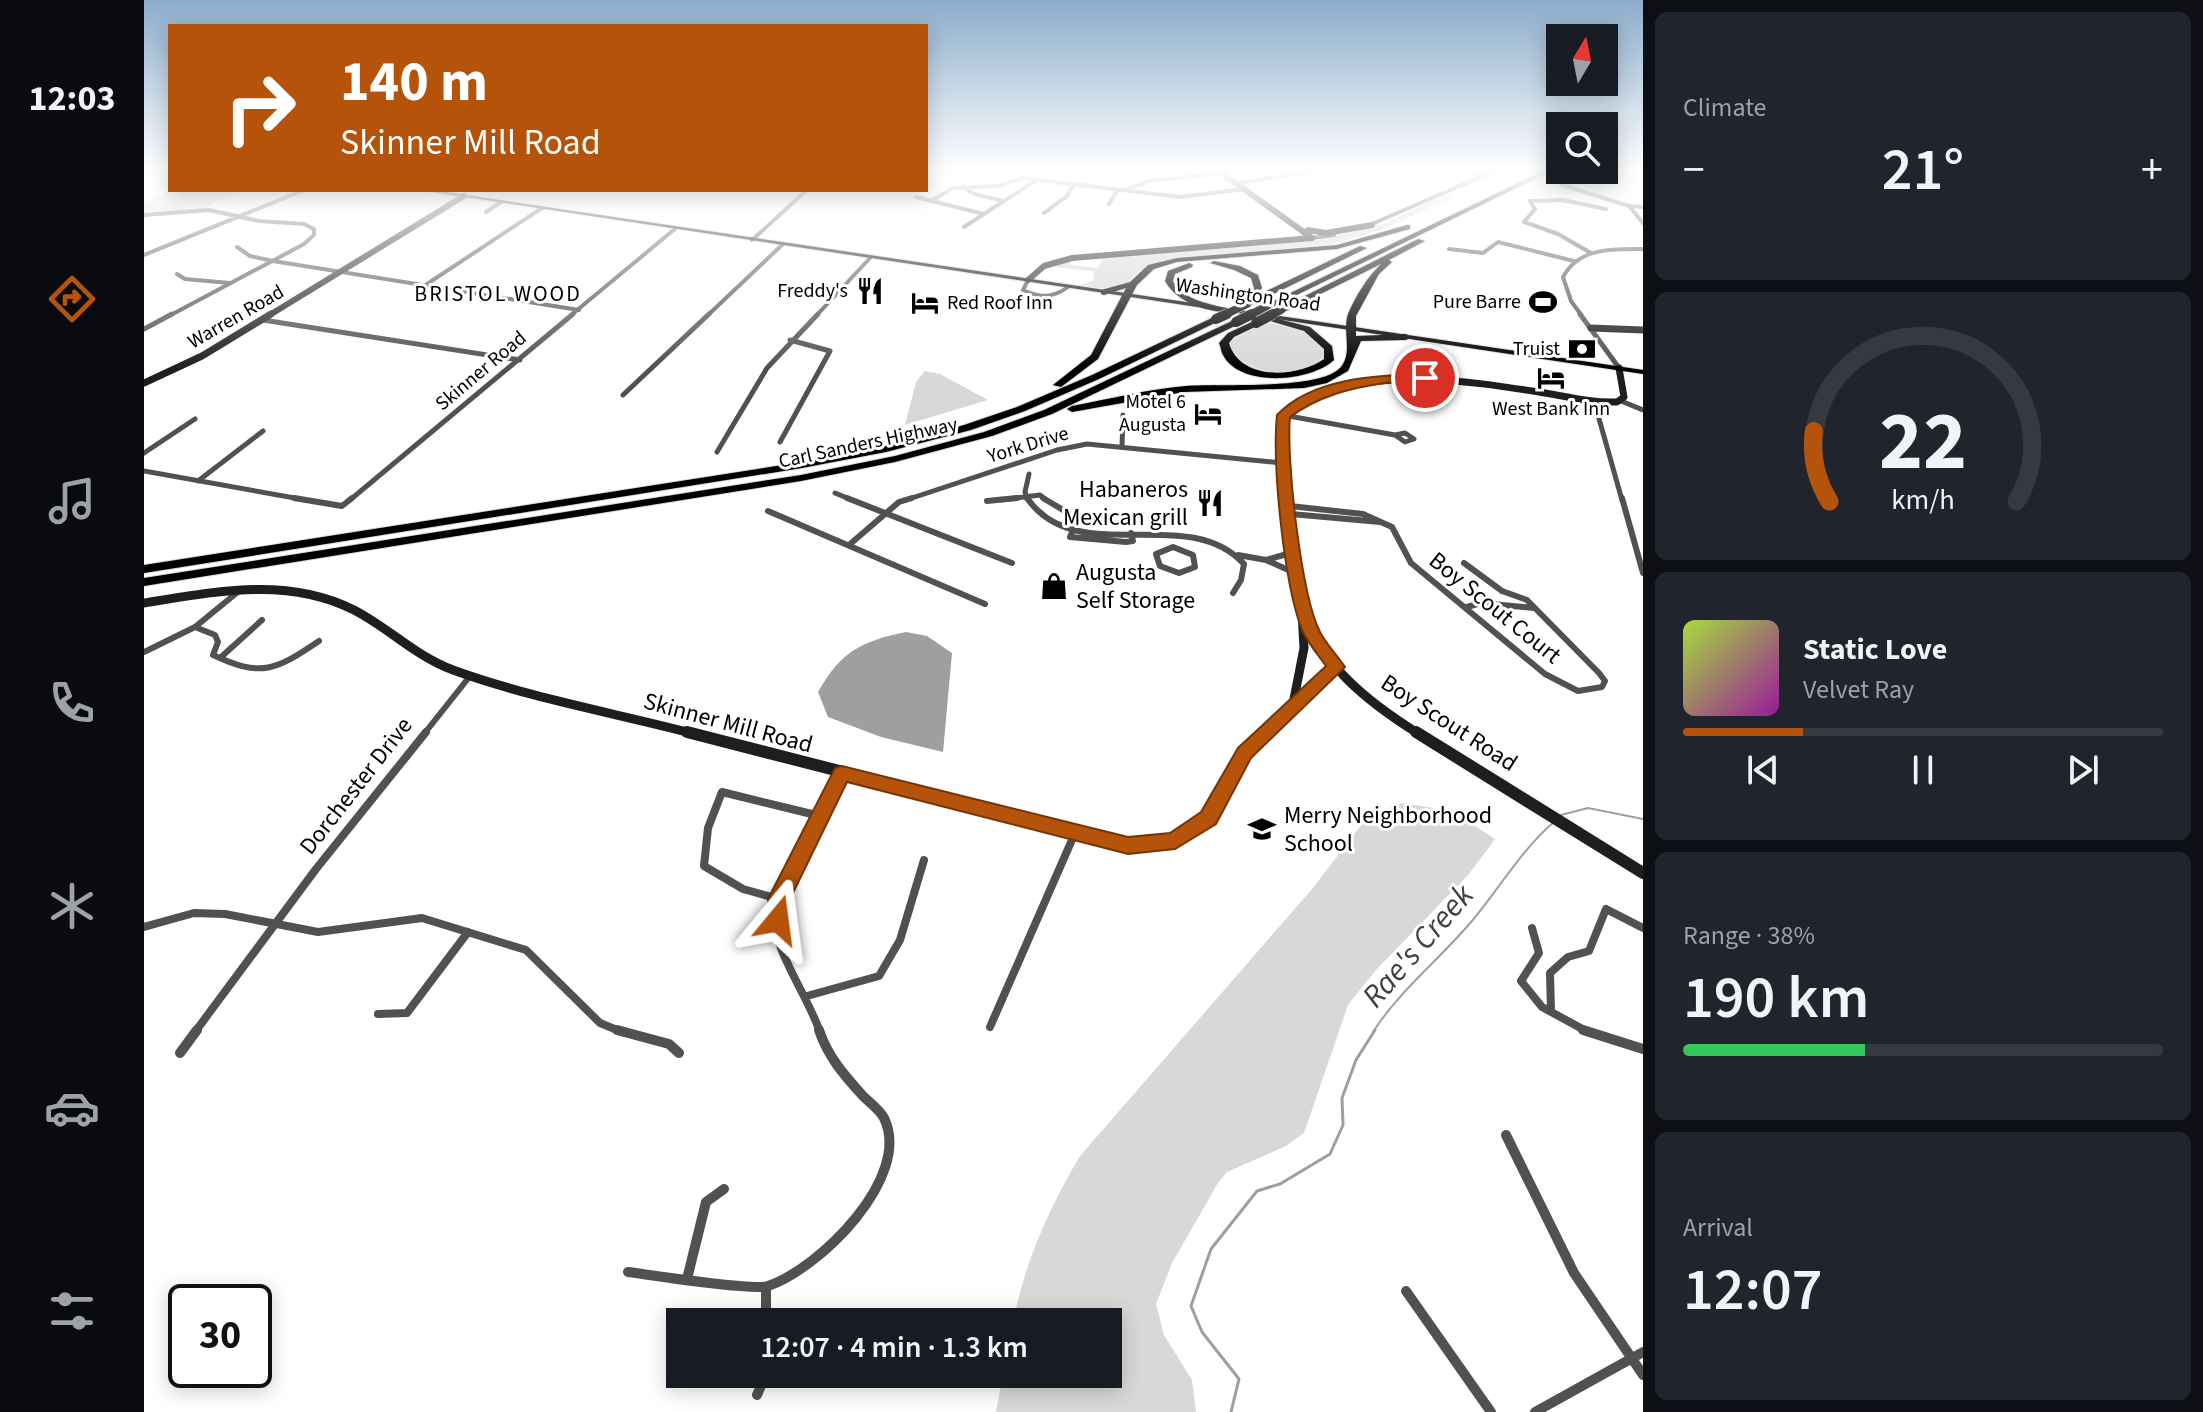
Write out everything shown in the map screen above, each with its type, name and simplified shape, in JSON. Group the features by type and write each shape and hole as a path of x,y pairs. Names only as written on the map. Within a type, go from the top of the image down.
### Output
{"highway":[{"path":"855,456 991,413 1063,383 1095,357 1140,274 1163,263 1337,247 1372,237"},
{"name":"Carl Sanders Highway","path":"144,569 855,456 940,436 1020,410 1386,237"},
{"name":"Carl Sanders Highway","path":"144,582 834,472 923,453 1006,428 1069,403 1411,237"},
{"path":"1258,319 1314,333 1329,348 1329,360 1311,372 1289,376 1267,374 1240,365 1227,356 1224,343 1231,335 1258,319 1430,237"},
{"path":"1349,365 1352,316 1376,273 1404,250"},
{"path":"1219,315 1179,295 1169,284 1171,273 1201,263 1242,270 1258,284 1256,293 1244,303"},
{"path":"1104,292 1133,284"},
{"path":"1006,428 1097,403 1168,391 1311,384 1333,377 1349,365 1358,338 1406,337"}],"main road":[{"name":"Washington Road","path":"732,237 1104,292 1219,315 1351,329 1643,372"}],"street":[{"path":"144,255 189,237"},
{"path":"144,329 273,261 311,237"},
{"name":"Warren Road","path":"144,383 202,356 399,237"},
{"path":"427,284 498,237"},
{"name":"Skinner Road","path":"197,481 342,506 665,237"},
{"path":"752,240 755,237"},
{"path":"1291,239 1295,237"},
{"path":"1068,287 1056,296 1033,295 1023,290 1028,280 1044,266 1070,258 1317,237"},
{"path":"1562,237 1571,247 1591,253 1643,250"},
{"path":"1235,246 1312,238"},
{"path":"1449,249 1483,253 1498,242 1574,261"},
{"path":"623,395 783,244"},
{"path":"144,246 158,248"},
{"path":"237,247 250,256 273,261 579,310"},
{"path":"1621,401 1625,394 1619,368 1564,288 1566,268 1585,257 1643,250"},
{"path":"1585,257 1591,253"},
{"path":"717,452 767,368 870,258"},
{"path":"177,274 185,279 232,283"},
{"path":"263,320 520,360"},
{"path":"1591,328 1643,330"},
{"path":"780,442 830,351 790,340"},
{"path":"1283,415 1302,401 1332,390 1405,378 1456,380 1594,401 1621,401 1643,410"},
{"path":"1594,401 1643,573"},
{"path":"1122,447 1123,415"},
{"path":"1283,415 1395,435"},
{"name":"Boy Scout Road","path":"1283,415 1280,426 1283,463 1301,602 1312,633 1336,667 1379,709 1643,873"},
{"path":"144,453 195,419"},
{"path":"144,471 197,481 263,431"},
{"name":"York Drive","path":"849,545 899,502 1057,450 1087,444 1283,463"},
{"path":"1026,496 1029,474"},
{"path":"835,493 1012,563"},
{"path":"987,501 1040,495 1060,511 1078,519 1075,529"},
{"path":"1026,496 1046,515 1075,529 1094,534 1188,535 1236,554 1286,567 1299,578"},
{"name":"Boy Scout Court","path":"1290,510 1363,514 1384,522 1397,532 1405,556 1411,563 1560,684 1578,691 1602,687 1605,681 1599,673 1536,608 1527,600 1502,591 1464,563"},
{"path":"768,511 985,604"},
{"path":"1164,533 1166,548"},
{"path":"1183,549 1188,535"},
{"path":"1166,548 1183,549 1193,555 1196,565 1190,571 1179,573 1163,568 1156,561 1156,554 1166,548"},
{"path":"1266,560 1288,556 1296,550"},
{"path":"1233,593 1244,573 1244,561 1236,554"},
{"path":"144,652 195,627 241,589"},
{"name":"Skinner Mill Road","path":"144,603 241,589 282,589 320,595 370,619 410,650 470,676 1128,845 1175,841 1208,818 1235,765 1293,704 1336,667"},
{"path":"1293,704 1304,648 1301,602"},
{"path":"1467,607 1481,603 1536,608"},
{"path":"220,658 262,620"},
{"path":"195,627 215,635 218,642 213,655 271,671 283,667 319,641"},
{"name":"Dorchester Drive","path":"180,1053 278,925 316,869 470,676"},
{"path":"628,1272 766,1287 814,1262 863,1209 883,1177 889,1147 884,1118 839,1070 824,1045 807,996 777,940 779,899 842,773"},
{"path":"779,899 743,889 704,866 704,845 710,814 722,792 820,816"},
{"path":"990,1027 1075,833"},
{"path":"807,996 879,976 900,940 924,860"},
{"path":"1551,1011 1550,973 1568,957 1589,951 1606,909 1643,928"},
{"path":"144,927 166,917 211,910 301,932 321,932 405,917 422,918 526,950 600,1023 628,1035 669,1044 679,1053"},
{"path":"1532,928 1539,953 1521,981 1528,995 1551,1011 1607,1039 1643,1049"},
{"path":"378,1014 407,1013 468,932"},
{"path":"1506,1135 1574,1273 1643,1375"},
{"path":"687,1279 706,1202 724,1189"},
{"path":"766,1287 766,1308"},
{"path":"1406,1291 1491,1412"},
{"path":"1535,1412 1643,1352"},
{"path":"757,1395 760,1388"}],"shaded area":[{"path":"1357,237 1332,244 1170,260 1139,271 1125,285 1107,289 1078,285 1093,281 1094,271 1054,267 1070,261 1071,265 1098,268 1102,260 1098,259"},
{"path":"1267,322 1313,337 1326,352 1318,363 1306,370 1279,374 1250,366 1229,350 1231,340"},
{"path":"925,371 940,374 988,400 905,425 916,382"},
{"path":"906,632 927,636 952,653 943,752 881,737 828,717 818,692 835,667 854,650 877,639"},
{"path":"1402,803 1452,811 1495,839 1469,874 1376,970 1348,1005 1304,1133 1286,1146 1227,1172 1172,1263 1156,1304 1164,1335 1192,1380 1196,1412 996,1412 1000,1388 1122,1388 1122,1308 1016,1308 1039,1236 1080,1156 1312,889 1369,815"}],"waterway":[{"name":"Rae's Creek","path":"1561,815 1588,808 1643,819"},
{"name":"Rae's Creek","path":"1373,1032 1395,1003 1459,936 1521,857 1554,822"},
{"name":"Rae's Creek","path":"1231,1412 1239,1379 1202,1332 1191,1306 1211,1249 1257,1191 1280,1184 1330,1154 1343,1125 1342,1098 1356,1060 1375,1030"}],"place":[{"name":"Freddy's","path":"870,291"},
{"name":"Pure Barre","path":"1543,302"},
{"name":"Red Roof Inn","path":"925,303"},
{"name":"Truist","path":"1582,349"},
{"name":"West Bank Inn","path":"1551,378"},
{"name":"Motel 6 Augusta","path":"1208,414"},
{"name":"Habaneros Mexican grill","path":"1210,503"},
{"name":"Augusta Self Storage","path":"1054,586"},
{"name":"Merry Neighborhood School","path":"1262,829"}],"district":[{"name":"BRISTOL WOOD","path":"498,294"}],"route":[{"path":"778,920 779,899 842,773 1128,845 1175,841 1208,818 1217,805 1227,778 1245,753 1293,704 1336,667 1312,633 1301,602 1280,449 1283,415 1307,398 1343,387 1387,379 1425,378"}]}
